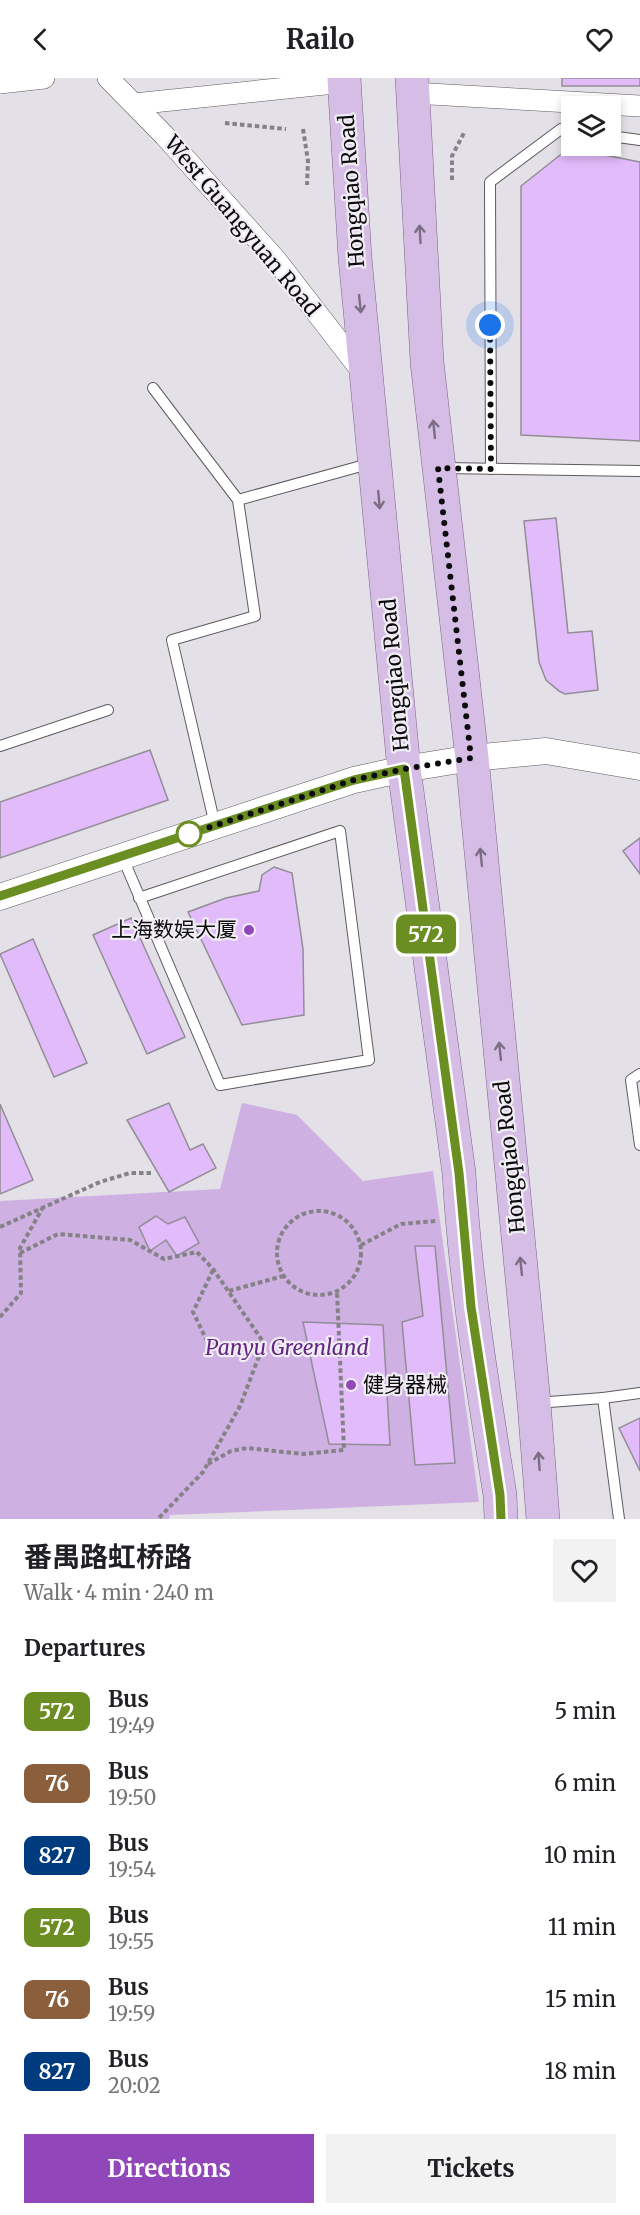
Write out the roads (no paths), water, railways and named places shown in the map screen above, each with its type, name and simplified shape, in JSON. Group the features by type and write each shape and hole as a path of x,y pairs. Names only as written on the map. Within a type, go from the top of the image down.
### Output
{"main road":[{"name":"Hongqiao Road","path":"344,80 355,258 404,769 459,1173 471,1307 500,1495 501,1519"},
{"name":"Hongqiao Road","path":"412,85 427,363 471,758 534,1403 543,1519"}],"street":[{"path":"0,83 44,78"},
{"name":"West Guangyuan Road","path":"108,78 165,135 276,260 368,380"},
{"path":"134,104 344,80"},
{"path":"412,85 640,106"},
{"path":"0,897 354,780 404,769 471,758 546,751 640,767"}],"lane":[{"path":"491,469 490,182 561,129"},
{"path":"621,137 640,140"},
{"path":"153,388 238,500 255,616 172,640 215,825"},
{"path":"238,500 375,462"},
{"path":"438,468 640,471"},
{"path":"0,746 108,710"},
{"path":"122,856 139,898 220,1085 369,1060 340,831 139,898"},
{"path":"640,1074 631,1080 640,1145"},
{"path":"534,1403 640,1393"},
{"path":"603,1398 619,1519"}],"place":[{"name":"上海数娱大厦","path":"249,930"},
{"name":"健身器械","path":"351,1385"}],"park label":[{"name":"Panyu Greenland","path":"287,1348"}]}
